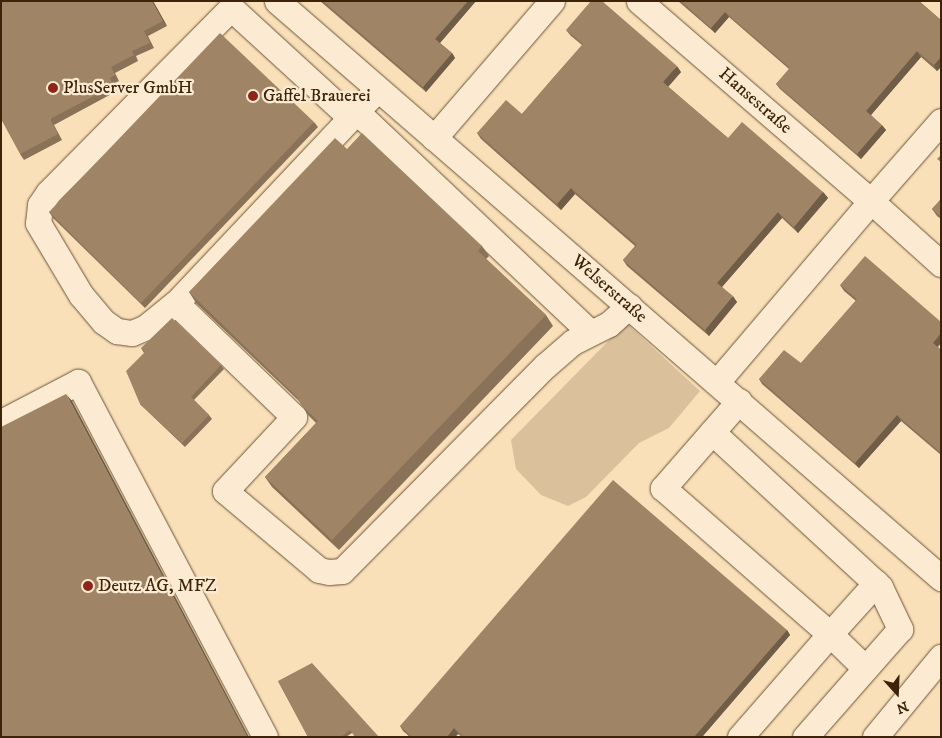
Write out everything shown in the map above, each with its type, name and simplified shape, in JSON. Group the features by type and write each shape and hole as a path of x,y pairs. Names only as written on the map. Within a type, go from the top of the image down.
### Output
{"street":[{"name":"Welserstraße","path":"277,1 941,578"},
{"path":"434,138 552,1"},
{"name":"Hansestraße","path":"639,1 941,264"},
{"path":"378,89 353,114 176,303 146,327 132,333 117,331 104,322 81,296 38,223 40,205 48,193 230,8 353,114 590,332"},
{"path":"717,382 870,201 941,121"},
{"path":"176,303 294,417 225,491 319,570 329,572 342,570 545,366 574,342 590,332 609,324 629,306"},
{"path":"1,422 78,382 266,737"},
{"path":"739,401 663,488 830,634 865,668"},
{"path":"712,432 876,583 900,629 805,737"},
{"path":"740,737 876,583"},
{"path":"875,737 941,657"}],"shaded area":[{"path":"626,323 700,391 669,428 639,443 586,497 568,506 541,495 516,469 511,440"}],"building":[{"name":"PlusServer GmbH","path":"1,1 152,1 163,21 144,31 150,43 132,51 134,55 111,67 115,75 110,78 113,86 50,119 58,134 20,154 1,119"},
{"path":"323,1 468,1 435,39 452,53 423,87"},
{"path":"591,1 602,1 677,66 663,82 728,138 742,122 823,192 794,227 778,212 717,283 733,296 705,330 623,260 637,245 571,188 557,204 477,133 506,100 522,114 583,44 566,30"},
{"path":"681,1 919,1 941,20 941,57 934,65 917,51 866,111 882,125 857,154 776,84 790,68 725,12 711,28"},
{"path":"220,33 314,122 141,303 49,212"},
{"path":"362,133 482,246 478,251 546,315 332,540 265,477 318,421 301,405 297,397 189,292 335,138 347,149"},
{"path":"941,199 941,217 932,209"},
{"path":"865,256 941,322 941,333 933,343 941,350 941,453 897,415 855,463 759,379 784,350 801,363 857,299 840,285"},
{"path":"172,318 221,365 191,397 209,415 182,443 140,404 126,371 145,352 141,348"},
{"name":"Deutz AG, MFZ","path":"66,394 248,737 1,737 1,427"},
{"path":"613,480 787,630 694,737 464,737 454,728 447,737 412,737 400,726"},
{"path":"312,663 379,737 355,737 350,730 341,737 308,737 278,681"}],"place":[{"name":"PlusServer GmbH","path":"53,88"},
{"name":"Gaffel Brauerei","path":"253,96"},
{"name":"Deutz AG, MFZ","path":"88,586"}]}
